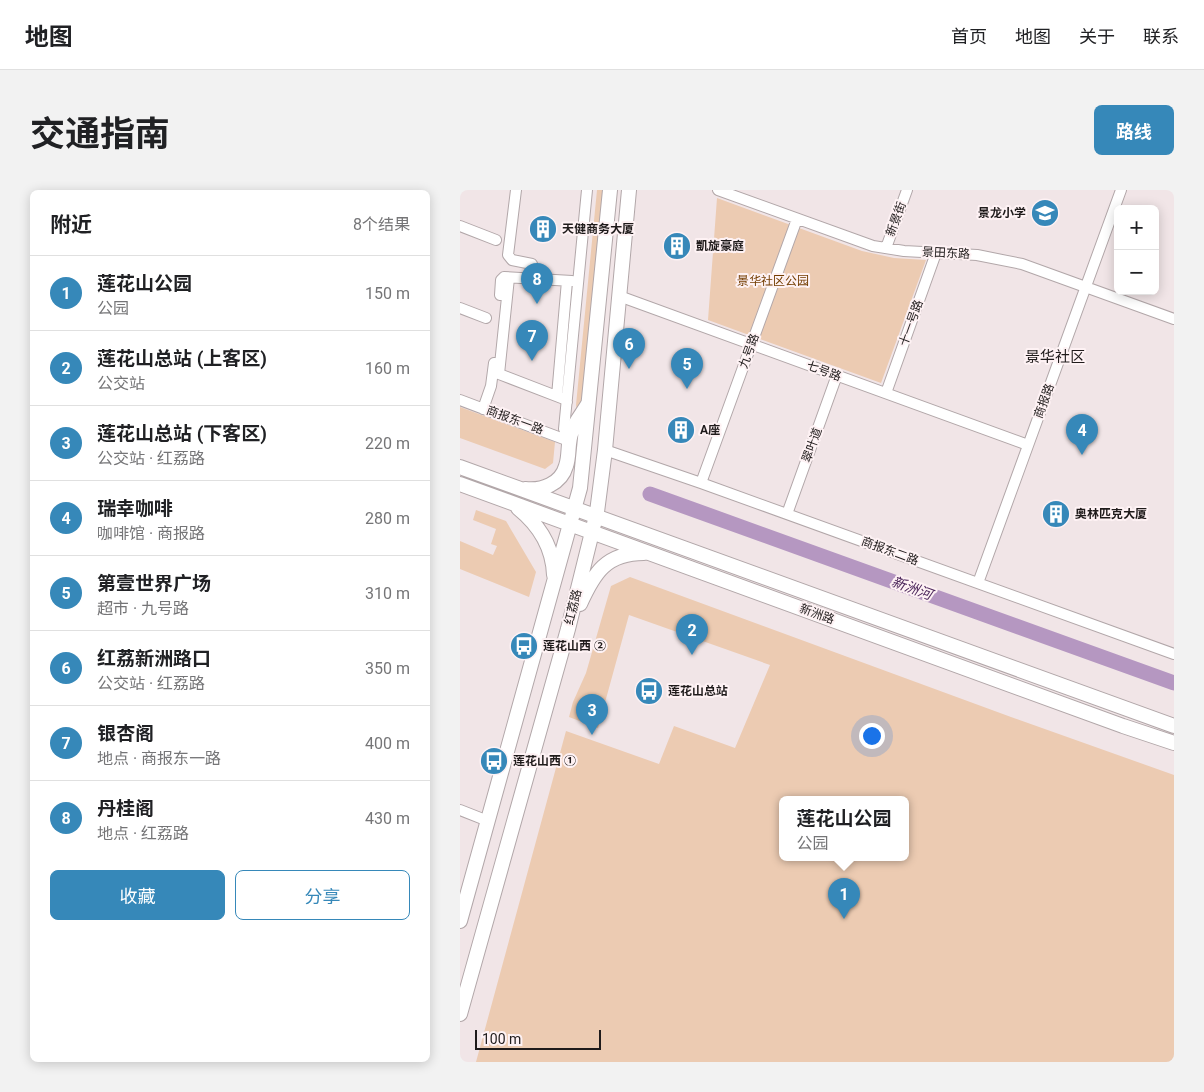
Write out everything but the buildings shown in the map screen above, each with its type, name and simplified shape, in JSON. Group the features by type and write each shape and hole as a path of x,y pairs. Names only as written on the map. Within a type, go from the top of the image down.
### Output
{"main road":[{"name":"红荔路","path":"460,921 464,901 571,525 582,475 610,190"},
{"name":"红荔路","path":"460,1014 593,533 605,450 629,190"},
{"path":"517,488 538,489 556,482 563,474 566,466 568,433 590,401"},
{"name":"新洲路","path":"460,467 1174,726"},
{"name":"新洲路","path":"460,484 1174,743"},
{"path":"506,501 529,517 544,538 552,558 554,586"},
{"path":"568,629 590,582 598,571 618,557 631,553 647,552"}],"street":[{"path":"516,190 508,255 512,260 532,264"},
{"path":"568,433 567,402 587,190"},
{"name":"景田东路","path":"718,190 864,243 904,251 999,258 1086,286 1174,319"},
{"name":"新景街","path":"886,248 907,190"},
{"name":"商报路","path":"978,583 1121,190"},
{"name":"九号路","path":"701,483 797,219"},
{"path":"460,226 496,240"},
{"name":"十一号路","path":"886,393 936,253"},
{"path":"500,295 501,280 504,278 537,282 574,280 579,276"},
{"path":"484,409 499,374 509,278"},
{"path":"557,396 567,281"},
{"name":"七号路","path":"619,296 1028,445"},
{"path":"460,308 486,318"},
{"path":"484,409 491,386 495,357"},
{"path":"499,374 557,396 567,402"},
{"name":"翠叶道","path":"787,514 837,375"},
{"name":"商报东一路","path":"460,400 563,438 568,433"},
{"name":"商报东二路","path":"605,450 1174,654"},
{"path":"460,810 488,820"}],"green space":[{"path":"597,190 607,190 585,400 577,410 576,405"},
{"name":"景华社区公园","path":"717,198 862,251 894,258 926,260 881,383 708,320"},
{"path":"460,407 555,442 553,463 545,469 460,438"},
{"path":"476,510 506,521 536,572 529,597 460,569 460,541 493,555 497,546 491,544 496,529 473,520"},
{"path":"630,577 1174,775 1174,1062 476,1062 566,731 659,764 674,726 735,748 770,665 629,615 598,728 569,717 573,702 586,673 611,586"}],"waterway":[{"name":"新洲河","path":"650,494 1174,683"}],"place":[{"name":"景龙小学","path":"1045,213"},
{"name":"天健商务大厦","path":"543,229"},
{"name":"凱旋豪庭","path":"677,246"},
{"name":"丹桂阁","path":"537,304"},
{"name":"银杏阁","path":"532,361"},
{"name":"红荔新洲路口","path":"629,369"},
{"name":"第壹世界广场","path":"687,389"},
{"name":"A座","path":"681,430"},
{"name":"瑞幸咖啡","path":"1082,455"},
{"name":"奥林匹克大厦","path":"1056,514"},
{"name":"莲花山西 ②","path":"524,646"},
{"name":"莲花山总站 (上客区)","path":"692,655"},
{"name":"莲花山总站","path":"649,691"},
{"name":"莲花山总站 (下客区)","path":"592,735"},
{"name":"莲花山西 ①","path":"494,761"},
{"name":"莲花山公园","path":"844,919"}],"district":[{"name":"景华社区","path":"1055,357"}]}
